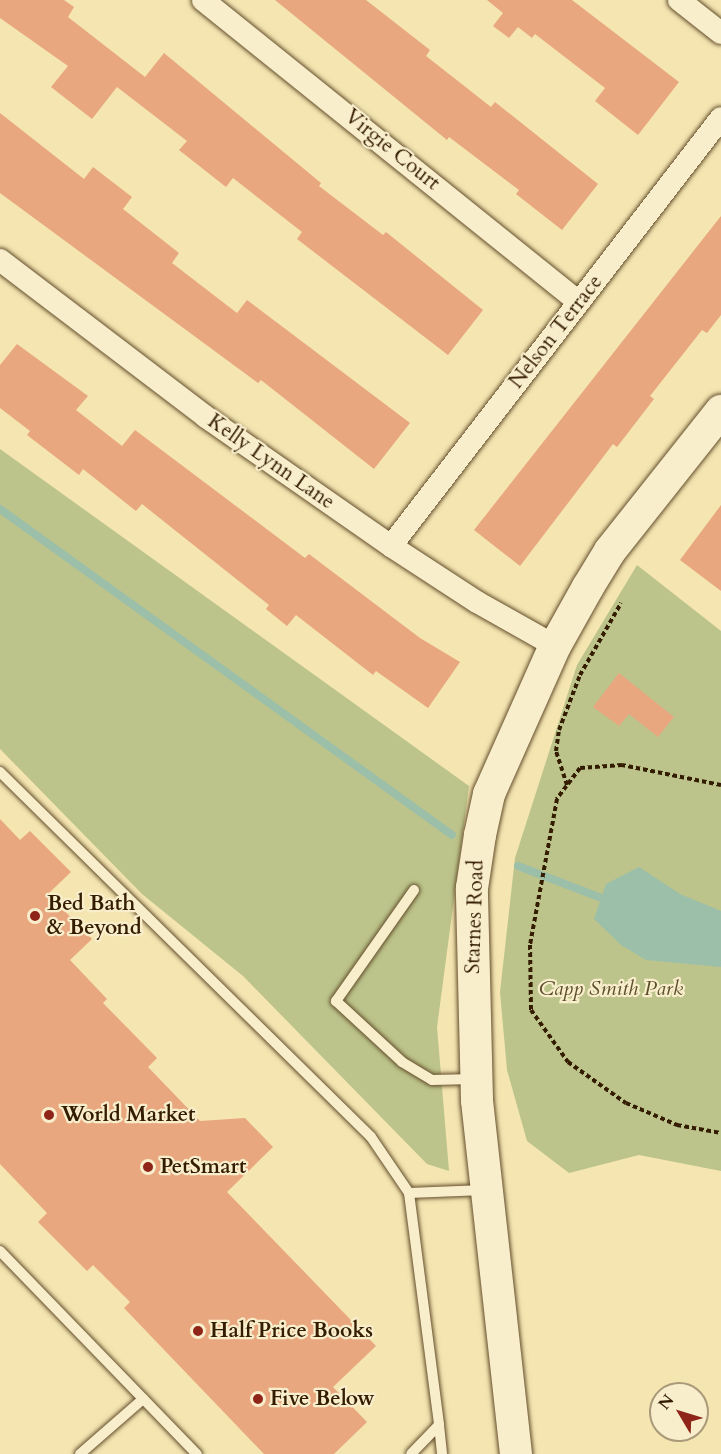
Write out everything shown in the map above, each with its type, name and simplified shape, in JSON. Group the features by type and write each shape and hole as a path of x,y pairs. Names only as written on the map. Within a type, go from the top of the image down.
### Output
{"main road":[{"name":"Starnes Road","path":"516,1454 476,1079 472,888 480,835 489,794 555,646 610,551 717,424"}],"street":[{"name":"Virgie Court","path":"203,0 579,302"},
{"path":"679,0 721,33"},
{"name":"Nelson Terrace","path":"391,546 721,118"},
{"name":"Kelly Lynn Lane","path":"0,260 206,417 391,546 477,602 555,646"}],"lane":[{"path":"0,772 371,1137 409,1192 442,1454"},
{"path":"414,890 336,1001 402,1062 432,1080 476,1079"},
{"path":"409,1192 487,1190"},
{"path":"0,1251 197,1454"},
{"path":"80,1454 143,1399"},
{"path":"411,1454 439,1425"}],"path":[{"path":"567,785 556,751 559,730 580,675 621,603"},
{"path":"721,785 622,765 580,768 557,799 534,927 531,1010 568,1062 626,1103 677,1125 721,1133"}],"green space":[{"path":"0,449 469,786 437,1027 449,1171 427,1164 243,976 142,894 0,749"},
{"name":"Capp Smith Park","path":"637,565 721,631 721,1171 639,1155 569,1173 527,1141 507,1070 500,992 515,858 577,665"}],"shaded area":[{"path":"639,867 680,894 721,911 721,967 646,960 621,945 594,919 606,884"}],"building":[{"path":"0,0 64,0 74,7 68,17 145,77 164,53 321,183 319,186 383,235 386,232 483,310 448,355 297,239 302,232 233,178 226,187 179,150 187,141 117,87 92,119 51,87 68,66 0,18"},
{"path":"275,0 366,0 430,50 426,56 491,107 495,102 598,184 562,230 516,194 519,190 449,137 447,140"},
{"path":"487,0 572,0 679,82 638,135 595,101 605,88 535,34 532,38 518,27 509,38 493,26 503,13"},
{"path":"0,113 84,179 93,167 132,197 123,209 179,253 172,263 237,313 247,300 410,423 374,469 261,380 258,383 0,193"},
{"path":"721,216 721,315 707,333 702,330 650,396 654,399 617,447 613,444 520,566 474,530"},
{"path":"17,344 88,396 76,410 122,446 135,430 305,558 309,554 420,638 460,662 428,708 376,671 373,675 296,615 287,626 266,609 269,605 142,504 136,511 83,469 79,475 27,435 30,431 0,408 0,365"},
{"path":"721,505 721,591 680,560"},
{"path":"619,673 674,717 658,737 629,714 619,726 593,707"},
{"path":"0,819 20,840 30,831 71,872 48,894 92,939 70,960 107,999 103,1003 157,1058 148,1067 200,1121 245,1118 273,1147 227,1192 376,1346 333,1387 367,1422 334,1454 264,1454 124,1308 130,1302 93,1265 87,1271 38,1222 47,1213 0,1164"}],"waterway":[{"path":"0,509 452,835"},
{"path":"518,866 609,901"}],"place":[{"name":"Bed Bath & Beyond","path":"35,916"},
{"name":"World Market","path":"49,1115"},
{"name":"PetSmart","path":"148,1167"},
{"name":"Half Price Books","path":"198,1331"},
{"name":"Five Below","path":"258,1399"}]}
